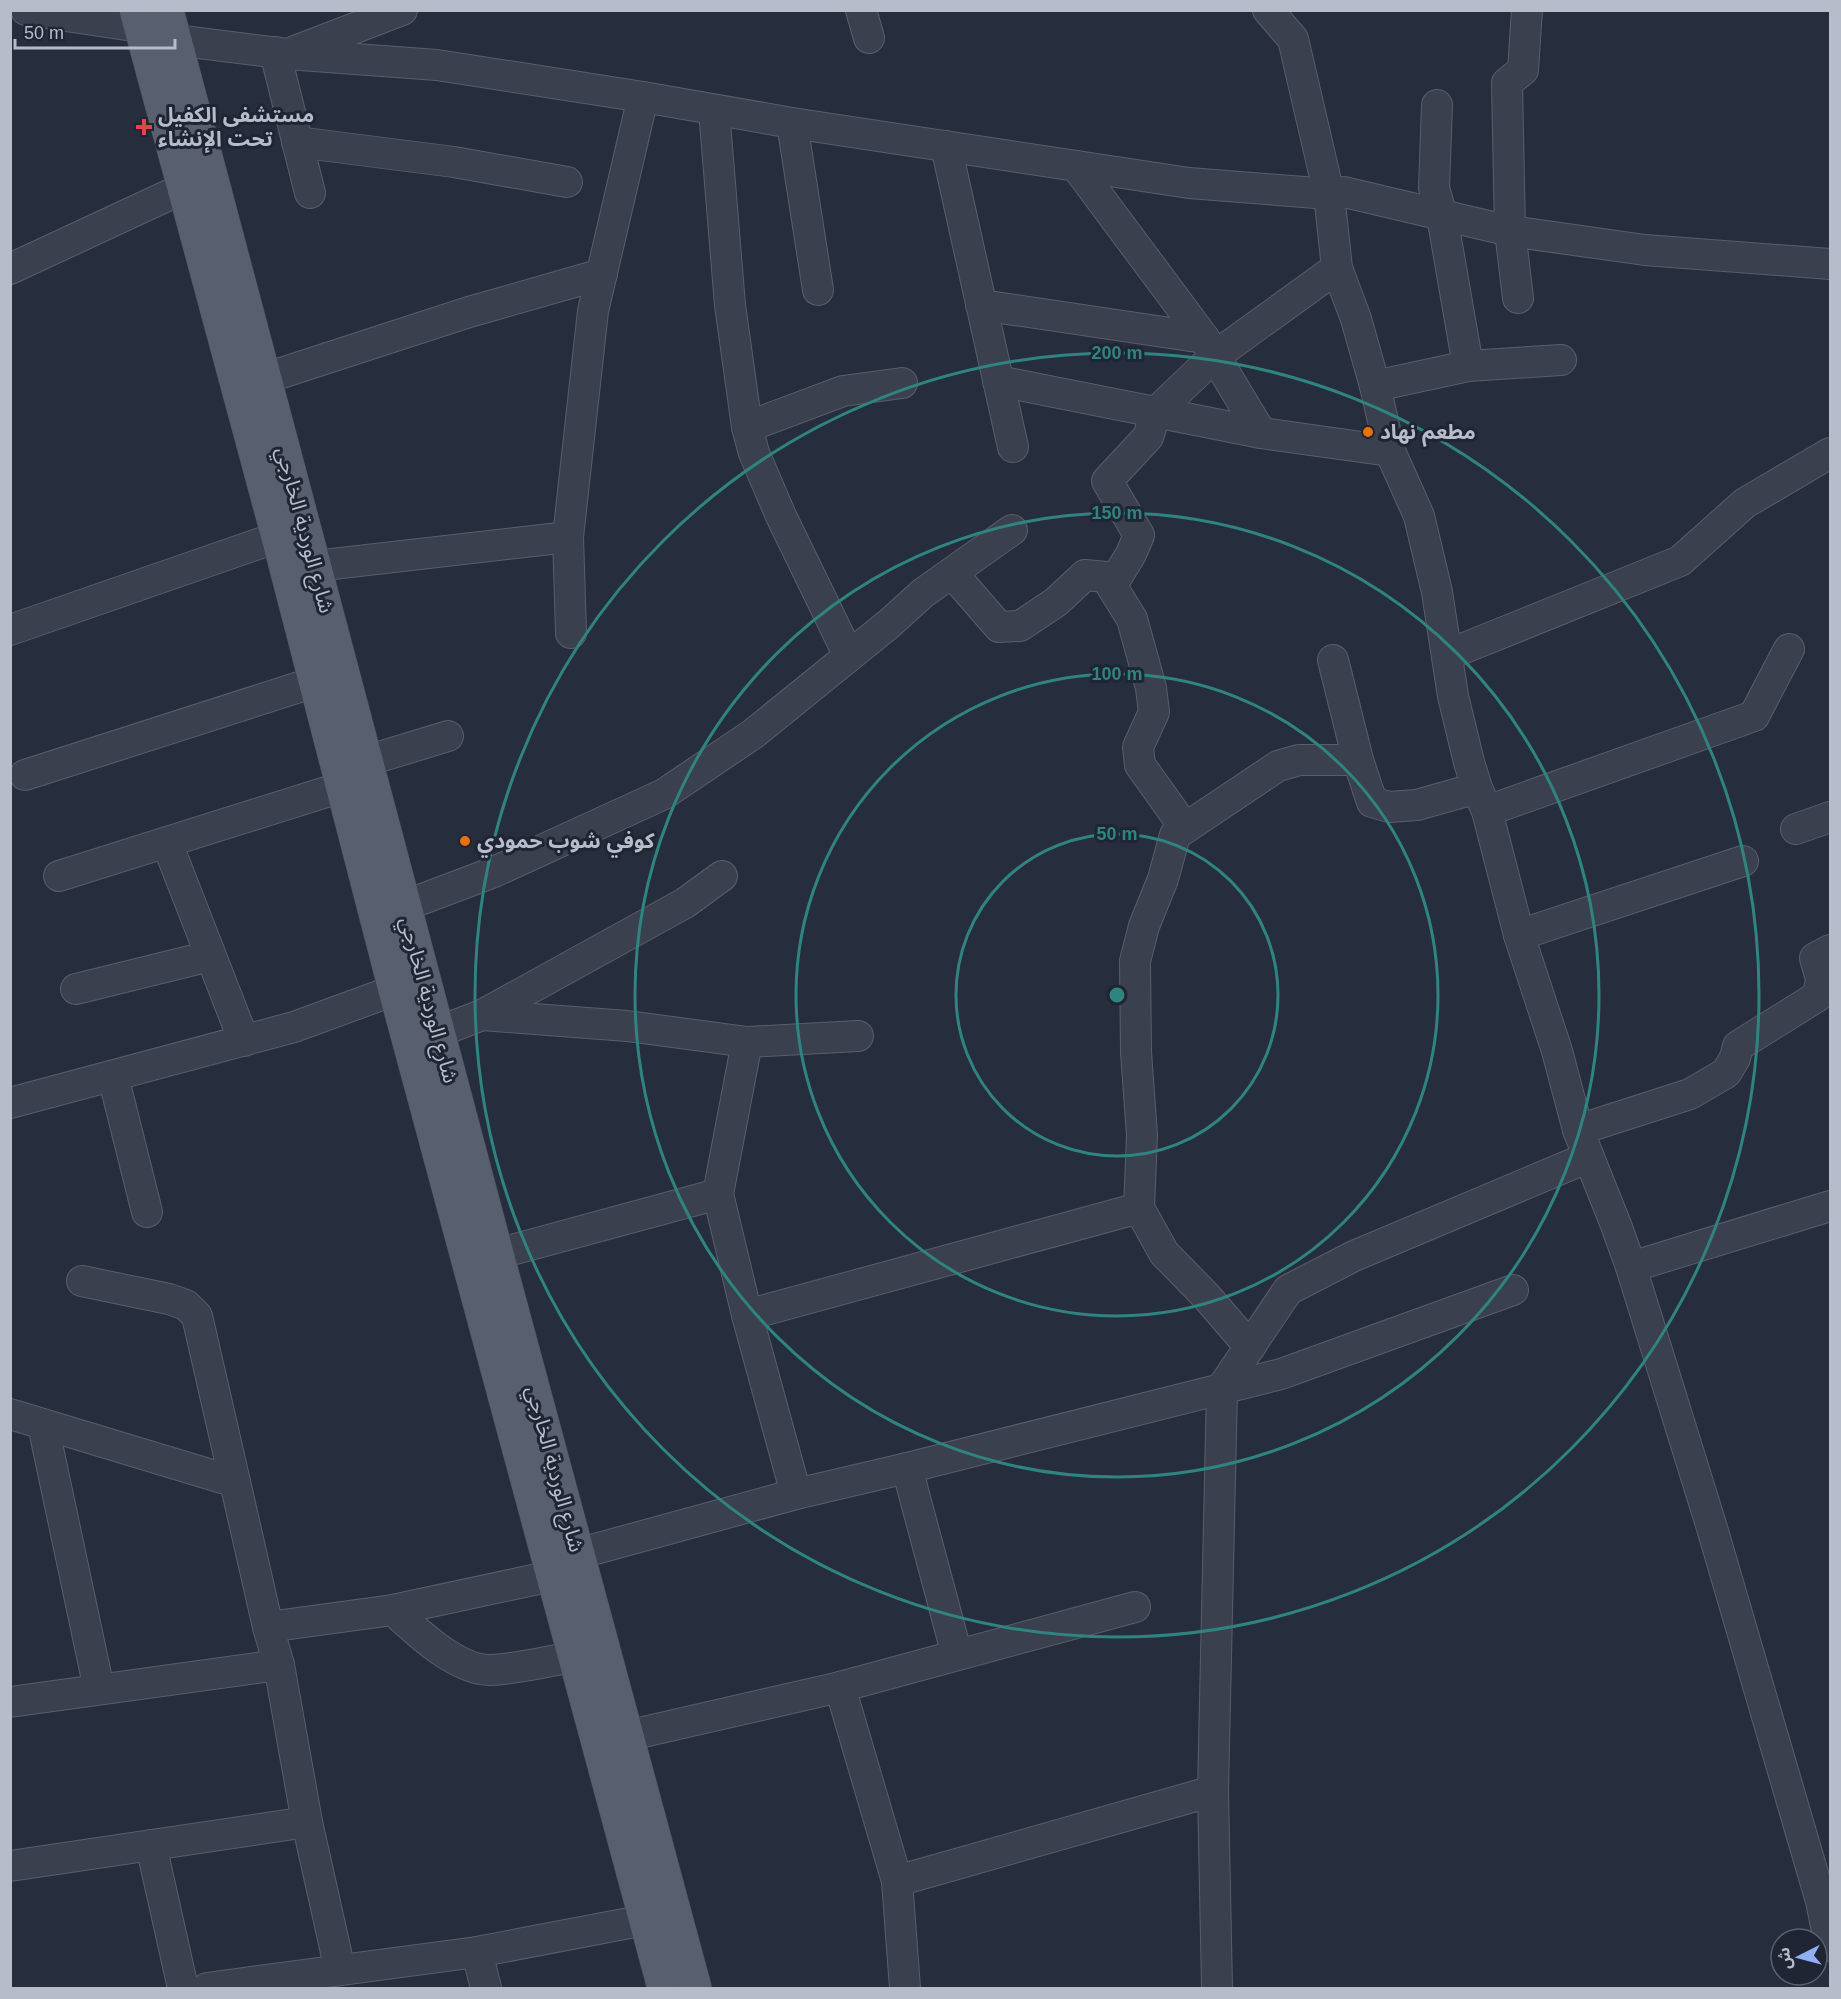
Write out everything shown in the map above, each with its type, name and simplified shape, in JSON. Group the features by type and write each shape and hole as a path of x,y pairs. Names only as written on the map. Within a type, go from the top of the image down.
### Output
{"main road":[{"name":"شارع الوردية الخارجي","path":"154,22 184,188 278,537 395,990 514,1376 547,1499 552,1576 664,1989"},
{"name":"شارع الوردية الخارجي","path":"154,22 266,378 497,1254 514,1376"},
{"name":"شارع الوردية الخارجي","path":"547,1499 578,1554 695,1989"}],"street":[{"path":"26,10 154,22 281,53 437,65 792,123 1189,183 1329,194 1344,192 1510,231 1645,250 1830,264"},
{"path":"281,53 402,10"},
{"path":"1268,10 1293,39 1329,194 1337,268 1356,319 1375,386 1390,452 1419,516 1437,592 1453,696 1468,762 1482,799 1519,935 1557,1051 1583,1144 1631,1268 1712,1528 1821,1901 1830,1947"},
{"path":"1518,298 1510,231 1507,83 1523,70 1527,10"},
{"path":"281,53 297,142 310,193"},
{"path":"571,633 568,537 593,311 643,97"},
{"path":"1437,105 1434,188 1442,216 1468,366"},
{"path":"714,110 730,305 747,427 754,453 781,516 849,656"},
{"path":"792,123 818,290"},
{"path":"297,142 454,162 567,182"},
{"path":"946,146 1013,447"},
{"path":"1076,166 1210,347 1261,433"},
{"path":"10,269 184,188"},
{"path":"1112,585 1131,554 1139,535 1107,481 1148,437 1156,412 1210,347 1337,268"},
{"path":"266,378 469,312 602,274"},
{"path":"981,305 1210,347"},
{"path":"1375,386 1468,366 1561,360"},
{"path":"998,381 1261,433 1390,452"},
{"path":"747,427 843,391 902,383"},
{"path":"1447,655 1680,561 1744,503 1830,453"},
{"path":"404,906 494,872 664,794 753,734 923,593 953,574 1012,530"},
{"path":"10,630 278,537"},
{"path":"315,566 568,537"},
{"path":"953,574 999,627 1020,626 1056,602 1085,575 1106,577 1132,620 1151,688 1154,712 1138,747 1140,765 1185,828"},
{"path":"1333,660 1358,760 1372,802 1389,807 1482,799 1754,716 1788,649"},
{"path":"25,775 315,682"},
{"path":"366,761 448,736"},
{"path":"1250,1347 1207,1296 1164,1253 1139,1208 1142,1135 1136,1052 1135,961 1144,926 1163,879 1175,835 1278,766 1299,760 1358,760"},
{"path":"59,876 342,787"},
{"path":"1796,829 1830,817"},
{"path":"167,843 243,1041"},
{"path":"1519,935 1743,861"},
{"path":"438,1032 483,1015 685,903 722,876"},
{"path":"1217,1989 1213,1791 1222,1388 1288,1290 1583,1144 1690,1094 1726,1073 1735,1058 1738,1046 1818,996 1821,978 1815,958 1830,950"},
{"path":"76,989 210,956"},
{"path":"10,1103 243,1041 334,1014 395,990"},
{"path":"483,1015 627,1026 747,1042 858,1036"},
{"path":"747,1042 718,1194 747,1315 796,1494"},
{"path":"113,1076 147,1212"},
{"path":"497,1254 718,1194"},
{"path":"1631,1268 1830,1206"},
{"path":"747,1315 1139,1208"},
{"path":"82,1281 169,1299 186,1305 196,1316 268,1627 279,1665 307,1822 340,1970"},
{"path":"578,1554 796,1494 1281,1374 1513,1290"},
{"path":"10,1414 235,1482"},
{"path":"42,1425 99,1689"},
{"path":"908,1468 957,1655"},
{"path":"268,1627 393,1610 552,1576"},
{"path":"626,1736 840,1686 1135,1607"},
{"path":"393,1610 432,1645 462,1662 489,1670 574,1657"},
{"path":"10,1702 279,1665"},
{"path":"840,1686 897,1881 905,1989"},
{"path":"897,1881 1213,1791"},
{"path":"10,1866 307,1822"},
{"path":"151,1845 183,1989"},
{"path":"207,1989 477,1952 645,1920"},
{"path":"477,1952 486,1989"}],"place":[{"name":"مستشفى الكفيل تحت الإنشاء","path":"144,127"},
{"name":"مطعم نهاد","path":"1368,432"},
{"name":"كوفي شوب حمودي","path":"465,841"}]}
